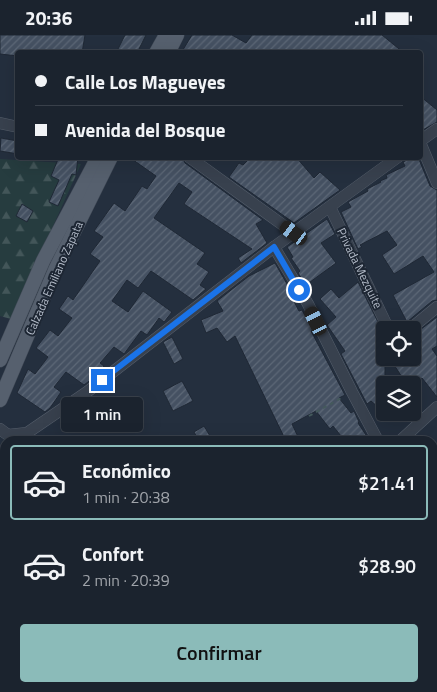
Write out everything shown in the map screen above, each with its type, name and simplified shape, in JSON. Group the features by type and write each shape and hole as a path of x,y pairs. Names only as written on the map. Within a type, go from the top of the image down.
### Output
{"main road":[{"path":"158,50 166,35"},
{"path":"170,50 178,35"},
{"name":"Calzada Emiliano Zapata","path":"0,360 43,261 96,160"},
{"name":"Calzada Emiliano Zapata","path":"0,400 56,268 110,160"}],"street":[{"path":"0,123 15,126"},
{"path":"423,140 437,129"},
{"path":"423,149 437,183"},
{"path":"193,160 294,233"},
{"path":"0,429 8,435 27,433 87,391 274,247 394,160"},
{"name":"Privada Mezquite","path":"330,207 385,321"},
{"path":"274,247 308,304 375,436"},
{"path":"420,321 437,307"},
{"path":"405,436 437,407"}],"path":[{"path":"309,416 352,392"}],"green space":[{"path":"0,159 81,164 11,319 0,316"}],"building":[{"path":"0,35 85,35 82,50 15,50 15,56 0,54"},
{"path":"125,35 146,35 138,50 118,50"},
{"path":"192,35 232,35 246,43 252,35 382,35 400,50 183,50"},
{"path":"423,98 437,110 437,122 423,130"},
{"path":"1,138 15,140 15,154 0,151"},
{"path":"58,160 78,160 76,175 72,174 58,206 49,202 59,180 51,176"},
{"path":"133,160 184,160 263,220 256,224 267,243 241,263 238,258 252,249 184,204 192,192 179,183 154,218 205,253 197,264 209,272 200,285 206,289 193,300 151,271 138,288 127,280 112,301 128,312 143,291 172,312 164,322 159,318 147,335 141,331 124,354 114,347 100,363 104,366 99,373 84,385 66,372 54,387 61,392 45,412 17,393 28,369 35,374 48,357 36,348 50,330 58,336 72,318 59,309 68,296 73,300 100,261 90,254 103,237 94,231 114,203 125,211 142,186 147,189 156,176"},
{"path":"248,160 299,160 314,178 320,172 340,190 294,223 229,177 239,163 243,165"},
{"path":"407,160 419,160 430,186 437,190 437,300 432,301 408,321 393,295 434,272 423,256 394,274 382,255 397,245 387,231 360,245 362,247 358,249 341,212 351,207 348,202 387,178 386,175 405,166 403,162"},
{"path":"22,204 33,211 27,222 16,216"},
{"path":"327,219 335,234 321,243 336,263 306,285 298,273 300,271 291,258 293,257 287,247"},
{"path":"275,263 291,291 289,292 299,311 302,310 313,330 311,331 345,395 339,398 351,413 354,411 358,423 366,435 365,436 341,436 333,426 330,429 316,411 292,424 298,436 284,436 235,336 227,342 217,328 206,333 201,320 223,311 217,301 249,276"},
{"path":"358,282 378,321 376,366 385,366 385,376 376,376 376,405 371,401 367,404 341,354 345,351 327,325 336,317 320,299 331,289 339,298"},
{"path":"437,317 437,346 432,349 437,356 437,397 421,379 421,376 401,376 395,366 421,366 421,329"},
{"path":"172,337 183,359 174,364 163,342"},
{"path":"182,381 193,401 173,411 163,391"},
{"path":"204,426 210,436 196,436 194,432"}],"route":[{"path":"102,380 274,247 299,290"}]}
